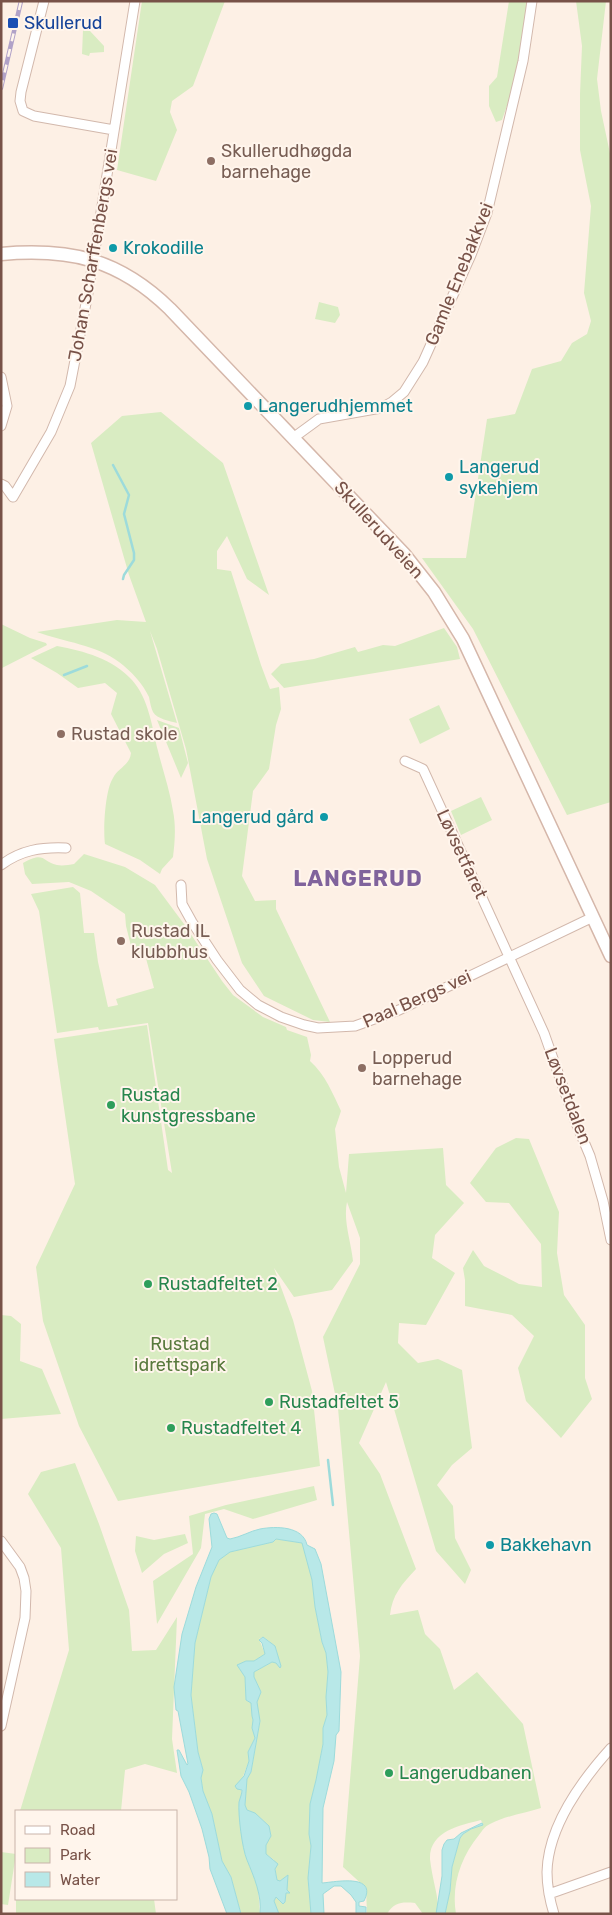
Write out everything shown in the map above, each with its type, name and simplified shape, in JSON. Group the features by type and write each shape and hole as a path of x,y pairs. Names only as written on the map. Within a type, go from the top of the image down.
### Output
{"main road":[{"name":"Skullerudveien","path":"1,254 47,252 68,254 94,260 132,278 162,301 404,554 450,616 480,673 611,956"}],"street":[{"path":"44,1 21,92 20,105 23,111 30,115 114,130"},
{"name":"Johan Scharffenbergs vei","path":"1,484 13,497 51,432 70,386 78,353 94,260 134,1"},
{"name":"Gamle Enebakkvei","path":"293,438 319,419 381,408 404,392 418,370 485,220 501,162 521,70 532,1"},
{"path":"1,377 7,406 1,426"},
{"name":"Løvsetfaret","path":"405,761 423,769 510,957"},
{"path":"1,865 10,858 43,847 66,848"},
{"name":"Paal Bergs vei","path":"181,886 182,904 186,912 232,981 258,1005 281,1017 304,1025 336,1028 366,1023 399,1010 593,917"},
{"name":"Løvsetdalen","path":"510,957 544,1033 574,1118 590,1156 603,1201 611,1240"},
{"path":"1,1541 20,1567 26,1591 25,1618 1,1726"},
{"path":"554,1914 547,1865 558,1827 568,1804 582,1783 611,1748"},
{"path":"550,1894 611,1872"}],"green space":[{"path":"142,1 225,1 193,86 172,101 170,112 177,130 156,181 117,170"},
{"path":"509,1 529,1 518,74 502,120 496,122 489,106 489,86 497,77"},
{"path":"576,1 606,1 597,79 601,111 611,158 611,802 567,815 473,629 422,558 466,558 487,419 515,414 532,369 561,361 572,343 587,334 591,321 584,293 591,206 580,150 582,46"},
{"path":"83,30 90,31 104,46 104,52 90,53 89,56 82,54"},
{"path":"319,302 338,307 340,315 335,323 315,319"},
{"path":"161,412 223,463 269,595 247,579 227,536 217,551 217,569 231,571 270,689 279,687 281,709 276,725 269,769 253,791 242,876 255,901 276,900 276,909 330,1022 313,1020 264,996 242,963 207,859 186,749 150,631 177,723 157,716 153,712 149,697 140,683 128,669 110,656 91,648 37,632 117,620 146,622 129,575 91,443 122,416"},
{"path":"1,624 30,638 46,643 47,645 2,668"},
{"path":"444,628 457,647 460,659 284,688 271,674 281,664 314,659 355,647 358,652 383,645 395,646"},
{"path":"57,646 88,653 107,661 132,680 146,704 175,822 173,857 160,874 140,860 105,844 105,810 110,784 115,775 126,764 131,753 111,714 117,693 105,683 78,688 31,658"},
{"path":"439,705 450,729 420,744 409,719"},
{"path":"157,720 179,728 188,763 181,778"},
{"path":"481,797 492,820 461,835 451,811"},
{"name":"Rustad idrettspark","path":"84,854 125,867 155,885 233,995 263,1017 286,1027 287,1030 307,1037 311,1055 310,1061 324,1078 341,1111 335,1129 339,1167 346,1193 349,1154 443,1148 446,1185 464,1203 435,1235 432,1258 455,1273 426,1325 399,1323 398,1343 418,1363 438,1359 462,1370 472,1448 452,1465 437,1485 453,1506 455,1538 471,1570 465,1584 436,1551 386,1382 359,1443 380,1474 416,1569 398,1590 390,1615 418,1610 425,1634 440,1649 454,1690 477,1672 523,1724 541,1808 502,1819 482,1830 462,1862 456,1882 456,1914 445,1914 452,1867 460,1838 471,1829 483,1825 481,1820 464,1824 448,1831 440,1836 431,1849 430,1859 437,1900 436,1914 423,1914 415,1903 406,1903 392,1907 387,1914 367,1914 366,1888 343,1867 360,1656 338,1408 323,1337 360,1264 360,1238 347,1202 347,1224 353,1261 332,1290 294,1297 274,1268 293,1320 312,1391 320,1466 118,1501 79,1426 43,1321 36,1267 75,1184 54,1039 147,1025 168,1170 172,1173 148,1023 99,1030 98,1027 57,1033 39,911 31,894 73,887 80,893 84,933 94,933 108,1007 118,1005 116,999 154,988 144,951 133,954 125,914 91,891 69,882 32,884 25,874 23,863 30,859 39,857 57,865 66,865 74,864"},
{"path":"516,1138 529,1139 559,1212 557,1253 564,1295 585,1325 585,1378 592,1399 561,1438 526,1401 518,1368 534,1336 512,1315 465,1306 463,1268 473,1250 484,1266 519,1284 542,1287 541,1244 509,1203 486,1202 470,1183 496,1148"},
{"path":"1,1315 11,1316 21,1324 20,1361 42,1369 61,1414 1,1419"},
{"path":"75,1463 129,1610 132,1651 156,1650 177,1617 172,1739 177,1773 145,1764 125,1770 121,1810 20,1810 69,1650 61,1548 28,1494 41,1472"},
{"path":"314,1486 317,1500 253,1519 224,1509 205,1514 201,1548 157,1624 153,1581 193,1554 189,1516 226,1505"},
{"path":"185,1534 188,1543 164,1554 142,1573 135,1551 136,1536 154,1540"},
{"path":"276,1539 303,1543 312,1580 315,1607 326,1653 328,1672 327,1715 323,1728 323,1744 310,1804 309,1834 311,1846 308,1878 311,1914 279,1914 274,1901 276,1897 282,1903 285,1902 288,1875 277,1881 274,1860 266,1854 266,1845 271,1836 269,1826 255,1813 247,1810 245,1805 247,1779 251,1772 260,1721 256,1704 261,1692 254,1677 254,1672 272,1662 276,1663 277,1658 275,1647 263,1637 259,1639 265,1654 254,1661 246,1661 238,1665 245,1677 246,1700 251,1703 252,1728 255,1738 248,1752 249,1761 242,1779 240,1821 247,1859 258,1888 260,1914 241,1914 231,1877 222,1861 212,1814 203,1791 201,1778 203,1770 198,1752 191,1695 195,1643 211,1577 219,1560 229,1552 273,1542"},
{"path":"1,1852 15,1854 8,1905 1,1904"},
{"path":"16,1900 154,1900 156,1914 16,1914"}],"water":[{"path":"211,1514 217,1514 227,1538 230,1539 266,1528 281,1528 295,1531 300,1534 307,1545 315,1549 321,1564 341,1672 339,1731 336,1735 334,1761 323,1808 322,1883 353,1881 365,1886 367,1892 364,1901 359,1902 359,1906 366,1907 366,1914 356,1914 356,1902 351,1895 341,1886 334,1886 323,1894 324,1914 311,1914 308,1878 311,1846 309,1834 310,1804 323,1744 323,1728 327,1715 328,1672 326,1653 315,1607 312,1580 302,1543 276,1539 273,1542 230,1552 219,1560 211,1577 195,1643 191,1695 198,1752 203,1770 201,1778 203,1791 212,1814 222,1861 231,1877 241,1914 227,1914 210,1869 202,1829 189,1792 181,1776 177,1750 179,1750 188,1764 178,1711 176,1710 174,1687 182,1634 196,1587 212,1547 209,1519"},
{"path":"263,1637 275,1646 281,1666 280,1668 276,1663 272,1662 254,1672 254,1677 261,1692 257,1702 260,1721 251,1772 247,1779 245,1805 247,1810 255,1813 269,1826 271,1836 266,1845 266,1854 278,1864 275,1869 277,1880 280,1881 288,1875 287,1890 290,1893 286,1893 283,1904 276,1897 274,1901 279,1914 260,1914 259,1893 245,1855 241,1831 239,1802 242,1790 237,1789 235,1786 244,1776 249,1761 248,1752 255,1738 252,1728 251,1703 246,1700 245,1677 237,1665 246,1661 254,1661 265,1654 262,1643 259,1640"},
{"path":"482,1823 483,1825 471,1829 460,1838 452,1867 450,1891 445,1914 436,1914 442,1876 442,1850 444,1844 447,1840 454,1839 461,1833"}],"waterway":[{"path":"113,465 129,495 124,514 134,560 123,579"},
{"path":"64,675 87,666"},
{"path":"328,1460 333,1505"}],"railway":[{"path":"1,88 21,1"}],"place":[{"name":"Skullerud","path":"13,23"},
{"name":"Skullerudhøgda barnehage","path":"211,161"},
{"name":"Krokodille","path":"113,248"},
{"name":"Langerudhjemmet","path":"248,406"},
{"name":"Langerud sykehjem","path":"449,477"},
{"name":"Rustad skole","path":"61,734"},
{"name":"Langerud gård","path":"324,817"},
{"name":"Rustad IL klubbhus","path":"121,941"},
{"name":"Lopperud barnehage","path":"362,1068"},
{"name":"Rustad kunstgressbane","path":"111,1105"},
{"name":"Rustadfeltet 2","path":"148,1284"},
{"name":"Rustadfeltet 5","path":"269,1402"},
{"name":"Rustadfeltet 4","path":"171,1428"},
{"name":"Bakkehavn","path":"490,1545"},
{"name":"Langerudbanen","path":"389,1773"}],"district":[{"name":"LANGERUD","path":"358,878"}]}
